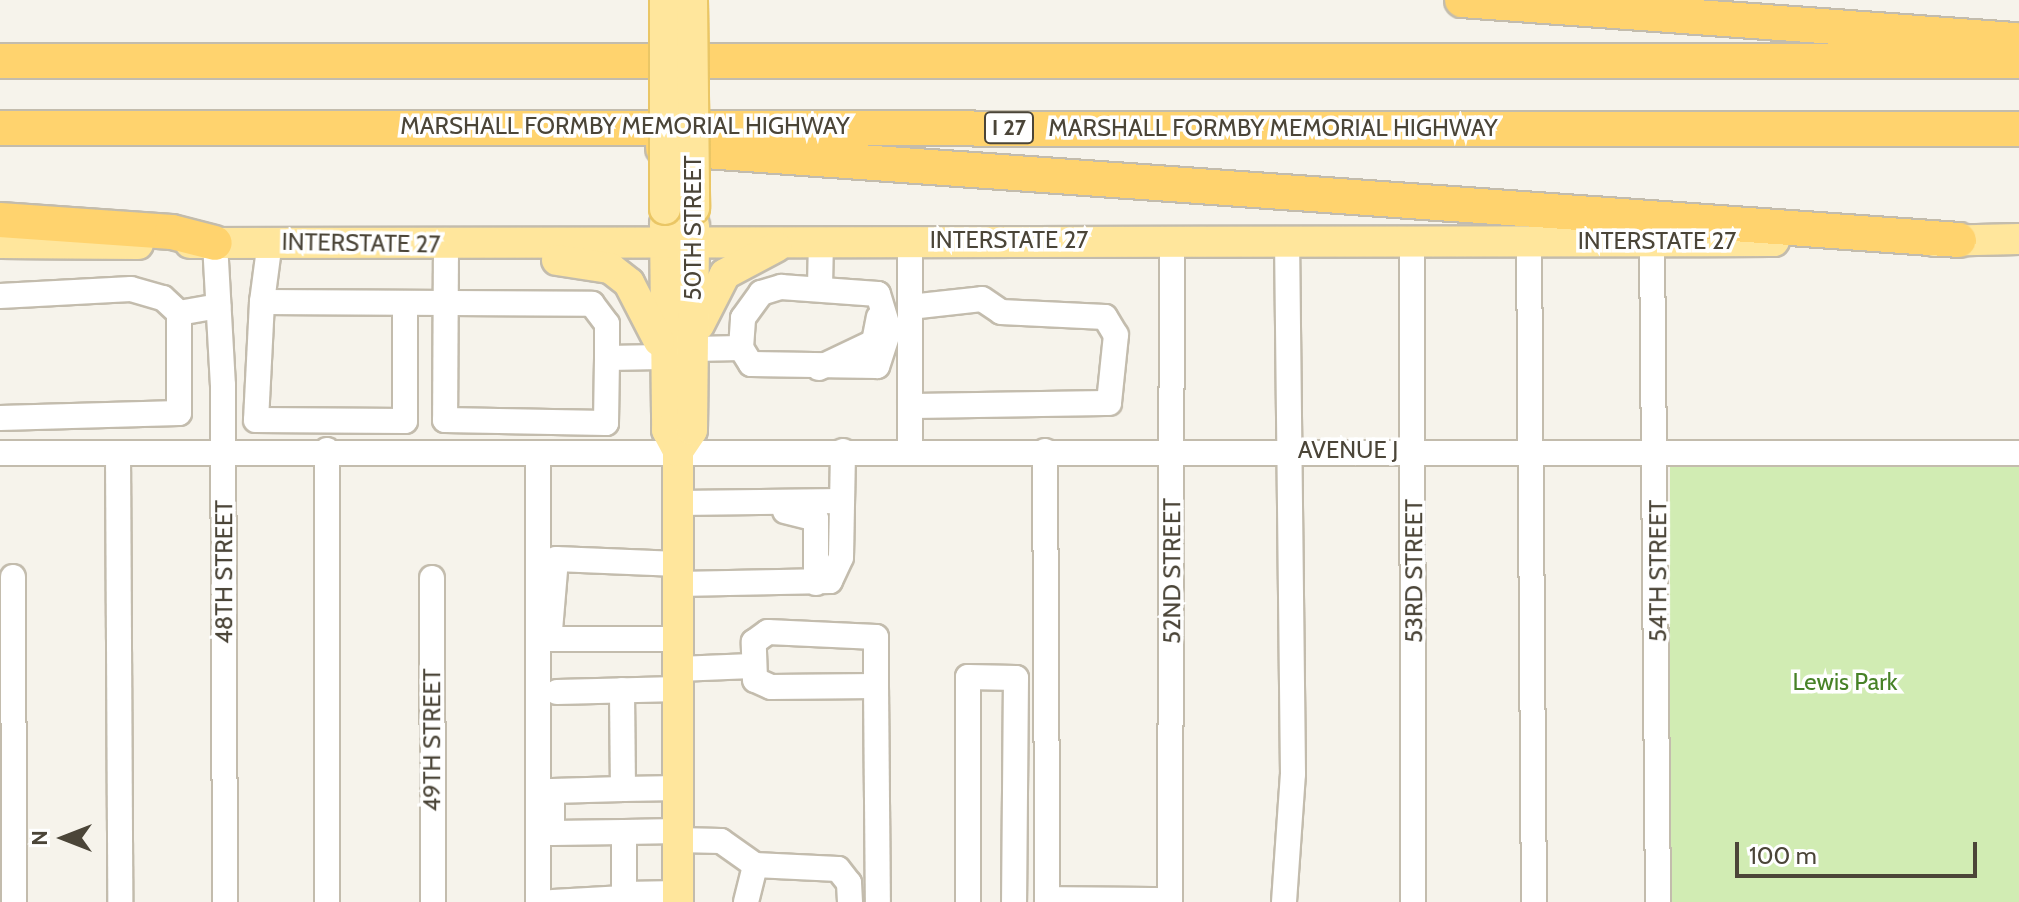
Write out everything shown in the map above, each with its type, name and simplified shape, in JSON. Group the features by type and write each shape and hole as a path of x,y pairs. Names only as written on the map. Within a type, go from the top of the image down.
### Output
{"highway":[{"path":"1462,0 2019,40"},
{"path":"0,61 2019,61"},
{"path":"404,125 1959,240"},
{"name":"MARSHALL FORMBY MEMORIAL HIGHWAY","path":"0,128 404,125 2019,129"},
{"path":"0,220 172,232 215,243"}],"main road":[{"name":"50TH STREET","path":"665,0 680,209"},
{"name":"50TH STREET","path":"678,451 692,430 693,346 680,242 680,209 692,0"},
{"name":"INTERSTATE 27","path":"0,243 2019,239"},
{"name":"50TH STREET","path":"678,898 678,451 667,430 664,370 680,242"},
{"path":"693,346 725,274 756,253 814,242"},
{"path":"455,244 610,268 644,303 664,370"}],"street":[{"name":"52ND STREET","path":"1170,901 1172,240"},
{"path":"1284,902 1293,774 1287,240"},
{"path":"256,420 256,355 270,241"},
{"path":"910,241 910,451"},
{"name":"53RD STREET","path":"1412,241 1413,902"},
{"path":"1529,241 1534,902"},
{"name":"54TH STREET","path":"1652,241 1658,902"},
{"path":"812,294 814,242"},
{"name":"48TH STREET","path":"215,243 224,419 225,902"},
{"path":"262,302 445,304 592,304 607,324 606,423 445,420 445,304 455,244"},
{"path":"812,294 878,294 889,330 881,360 870,369 817,370 758,368 741,348 743,318 757,297 781,287 812,294 861,296 879,314 874,342 817,370"},
{"path":"0,296 131,289 173,303 179,313 179,413 162,419 0,418"},
{"path":"910,307 982,299 1001,312 1105,317 1116,335 1109,403 910,406"},
{"path":"224,419 405,421 405,303"},
{"path":"179,313 218,306"},
{"path":"693,346 741,348"},
{"path":"221,354 256,355"},
{"path":"607,358 664,370"},
{"name":"AVENUE J","path":"0,453 118,453 224,448 538,454 1172,450 2019,453"},
{"path":"327,450 327,902"},
{"path":"678,639 550,639 552,564 562,558 678,574 816,583 838,572 843,451"},
{"path":"1045,451 1047,900 1170,901"},
{"path":"118,453 120,902"},
{"path":"538,454 538,902"},
{"path":"678,503 842,501"},
{"path":"746,502 752,511 806,511 816,519 816,583"},
{"path":"13,577 14,902"},
{"name":"49TH STREET","path":"432,578 433,902"},
{"path":"876,686 771,687 755,680 752,666 754,642 768,632 864,631 876,637 878,902"},
{"path":"557,692 622,690 752,666"},
{"path":"968,902 968,677 1016,678 1014,902"},
{"path":"622,690 623,789"},
{"path":"678,788 552,791 552,833 624,832 721,841 755,865 838,869 849,883 850,902"},
{"path":"624,832 624,894"},
{"path":"746,902 755,865"},
{"path":"553,902 624,894 678,898"}],"green space":[{"name":"Lewis Park","path":"1670,462 2019,462 2019,902 1670,902"}]}
